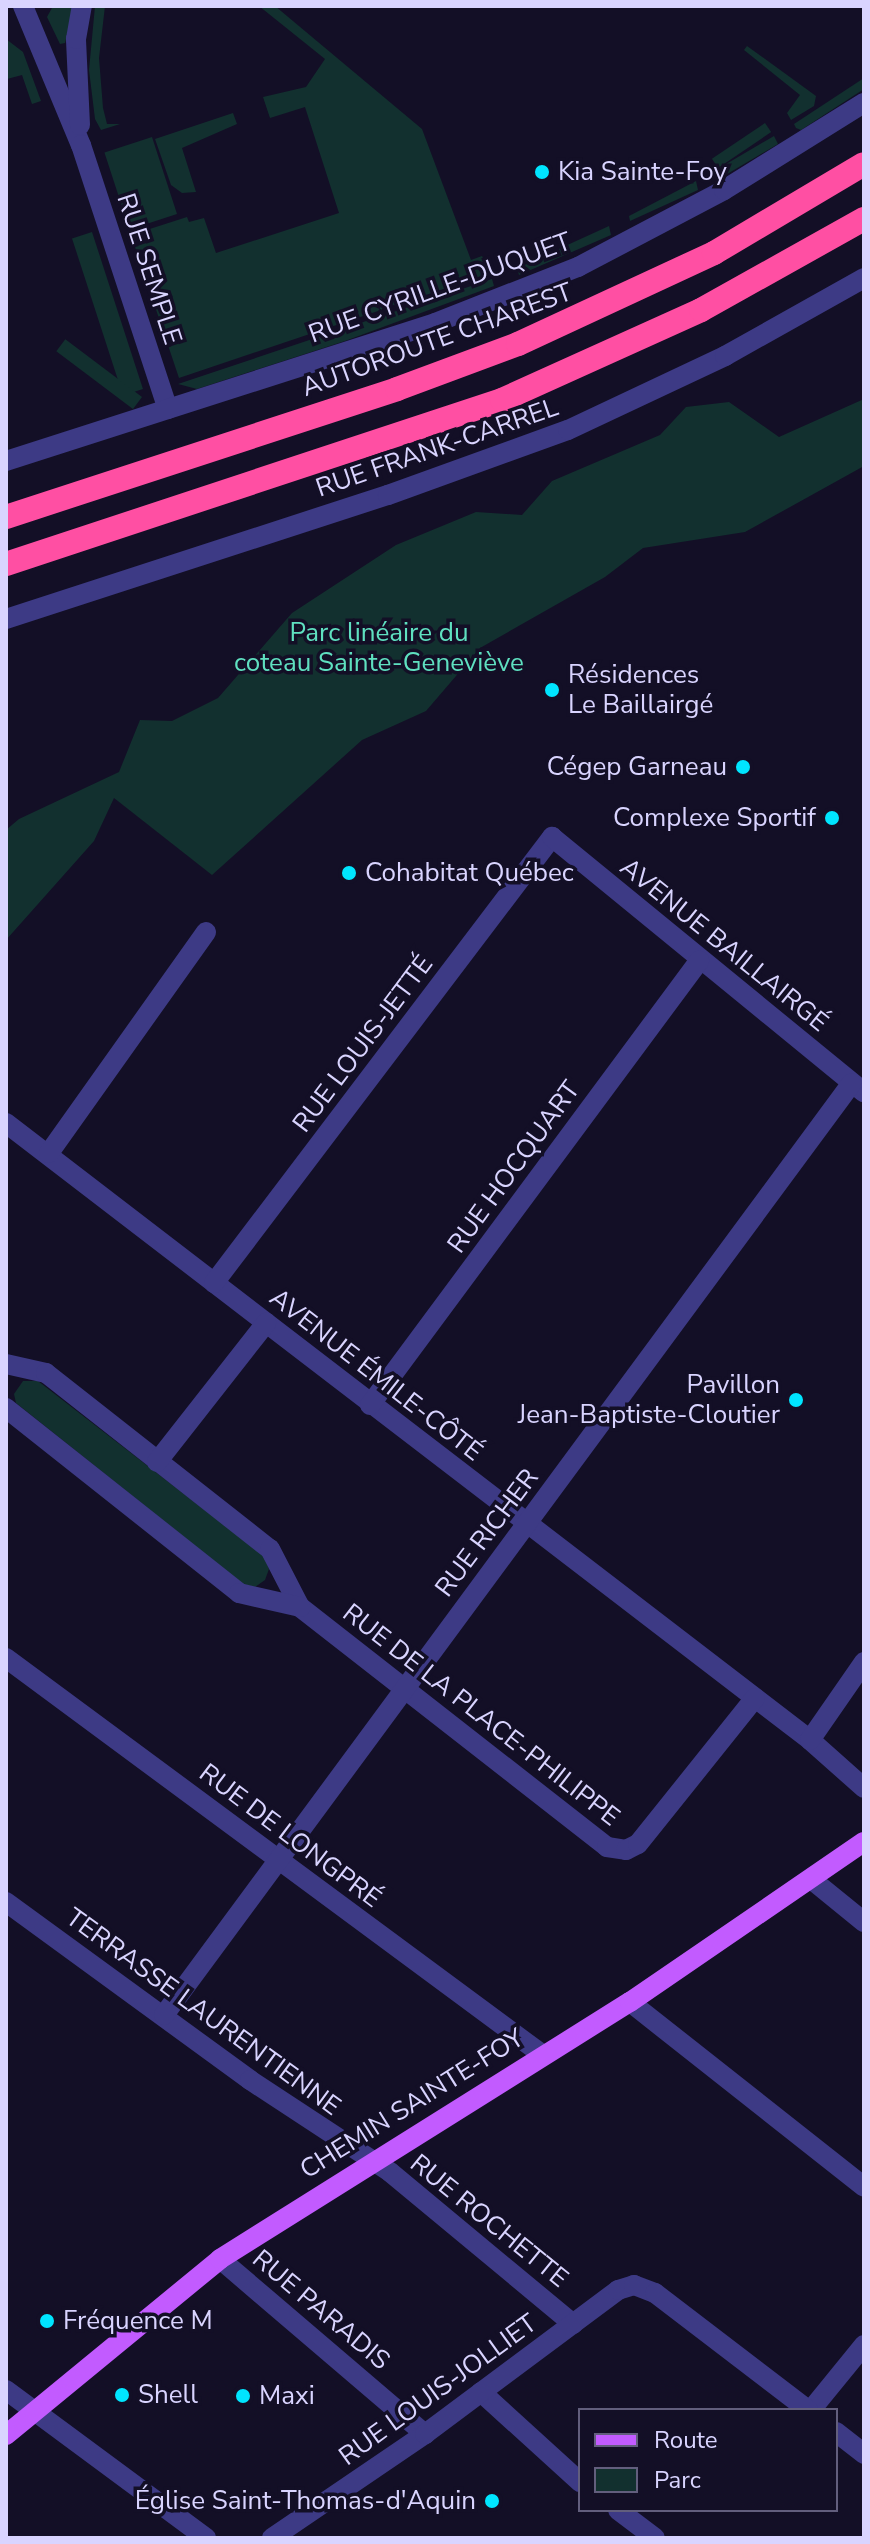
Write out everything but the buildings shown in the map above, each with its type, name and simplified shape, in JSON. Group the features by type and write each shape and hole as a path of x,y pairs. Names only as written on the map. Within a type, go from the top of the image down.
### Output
{"highway":[{"name":"AUTOROUTE CHAREST","path":"6,517 518,344 701,259 864,164"},
{"path":"6,564 502,400 701,310 864,219"}],"main road":[{"name":"CHEMIN SAINTE-FOY","path":"6,2435 220,2259 371,2161 630,2002 864,1842"}],"street":[{"path":"6,11 20,6"},
{"name":"RUE SEMPLE","path":"20,6 81,145 168,409"},
{"name":"RUE SEMPLE","path":"81,145 76,39 82,6"},
{"name":"RUE CYRILLE-DUQUET","path":"6,461 435,323 578,267 724,190 864,103"},
{"name":"RUE FRANK-CARREL","path":"6,619 388,495 568,430 725,356 864,278"},
{"name":"AVENUE BAILLAIRGÉ","path":"552,837 699,961 858,1088"},
{"name":"RUE LOUIS-JETTÉ","path":"214,1283 552,837"},
{"path":"49,1153 206,932"},
{"name":"RUE HOCQUART","path":"370,1405 699,961"},
{"name":"RUE RICHER","path":"164,2015 403,1688 858,1088"},
{"name":"AVENUE ÉMILE-CÔTÉ","path":"6,1123 810,1740 864,1788"},
{"path":"157,1462 266,1323"},
{"name":"RUE DE LA PLACE-PHILIPPE","path":"6,1364 46,1373 270,1549 300,1607 618,1850 638,1844 755,1698"},
{"name":"RUE DE LA PLACE-PHILIPPE","path":"6,1408 239,1593 300,1607"},
{"name":"RUE DE LONGPRÉ","path":"6,1658 543,2055"},
{"path":"810,1740 864,1662"},
{"path":"811,1879 864,1922"},
{"name":"TERRASSE LAURENTIENNE","path":"7,1903 371,2161"},
{"path":"630,2002 864,2187"},
{"name":"RUE ROCHETTE","path":"371,2161 573,2324"},
{"name":"RUE PARADIS","path":"220,2259 425,2434"},
{"name":"RUE LOUIS-JOLLIET","path":"272,2538 425,2434 618,2290 634,2285 655,2293 807,2408"},
{"path":"812,2408 864,2345"},
{"path":"6,2390 32,2413 206,2538"},
{"path":"481,2392 578,2480"},
{"path":"838,2434 864,2454"},
{"path":"621,2512 655,2538"}],"green space":[{"path":"53,6 74,6 65,43 60,44 47,17"},
{"path":"95,6 105,6 99,58 103,108 107,124 120,124 101,130 95,119 89,70"},
{"path":"259,6 275,6 422,129 471,260 482,256 491,273 179,378 131,235 187,217 189,222 204,218 216,253 339,213 305,107 270,118 263,97 306,87 325,59"},
{"path":"6,39 23,52 41,101 32,104 22,75 7,79"},
{"path":"747,46 816,96 814,106 791,120 787,113 800,95 744,50"},
{"path":"864,78 864,89 801,130 796,128 794,124"},
{"path":"233,113 237,124 182,148 196,192 182,193 171,185 155,139"},
{"path":"765,123 771,132 718,168 712,159"},
{"path":"774,136 778,144 722,177 718,174 716,170"},
{"path":"152,137 177,214 129,229 104,152"},
{"path":"696,181 698,190 630,221 629,216"},
{"path":"609,226 611,235 519,275 517,268"},
{"path":"92,232 143,389 123,395 72,238"},
{"path":"492,279 494,286 345,341 197,389 178,384"},
{"path":"65,339 142,397 133,409 56,351"},
{"name":"Parc linéaire du coteau Sainte-Geneviève","path":"864,399 864,466 745,532 643,548 605,577 480,648 426,711 362,740 212,875 114,798 94,841 6,940 6,830 19,819 119,772 140,720 172,721 218,698 292,613 396,545 476,512 522,515 552,481 660,435 686,407 729,402 779,437"},
{"path":"23,1381 38,1381 264,1556 269,1569 265,1580 255,1587 243,1584 16,1403 14,1394"}],"place":[{"name":"Kia Sainte-Foy","path":"542,172"},
{"name":"Résidences Le Baillairgé","path":"552,690"},
{"name":"Cégep Garneau","path":"743,767"},
{"name":"Complexe Sportif","path":"832,818"},
{"name":"Cohabitat Québec","path":"349,873"},
{"name":"Pavillon Jean-Baptiste-Cloutier","path":"796,1400"},
{"name":"Fréquence M","path":"47,2321"},
{"name":"Shell","path":"122,2395"},
{"name":"Maxi","path":"243,2396"},
{"name":"Église Saint-Thomas-d'Aquin","path":"492,2501"}]}
